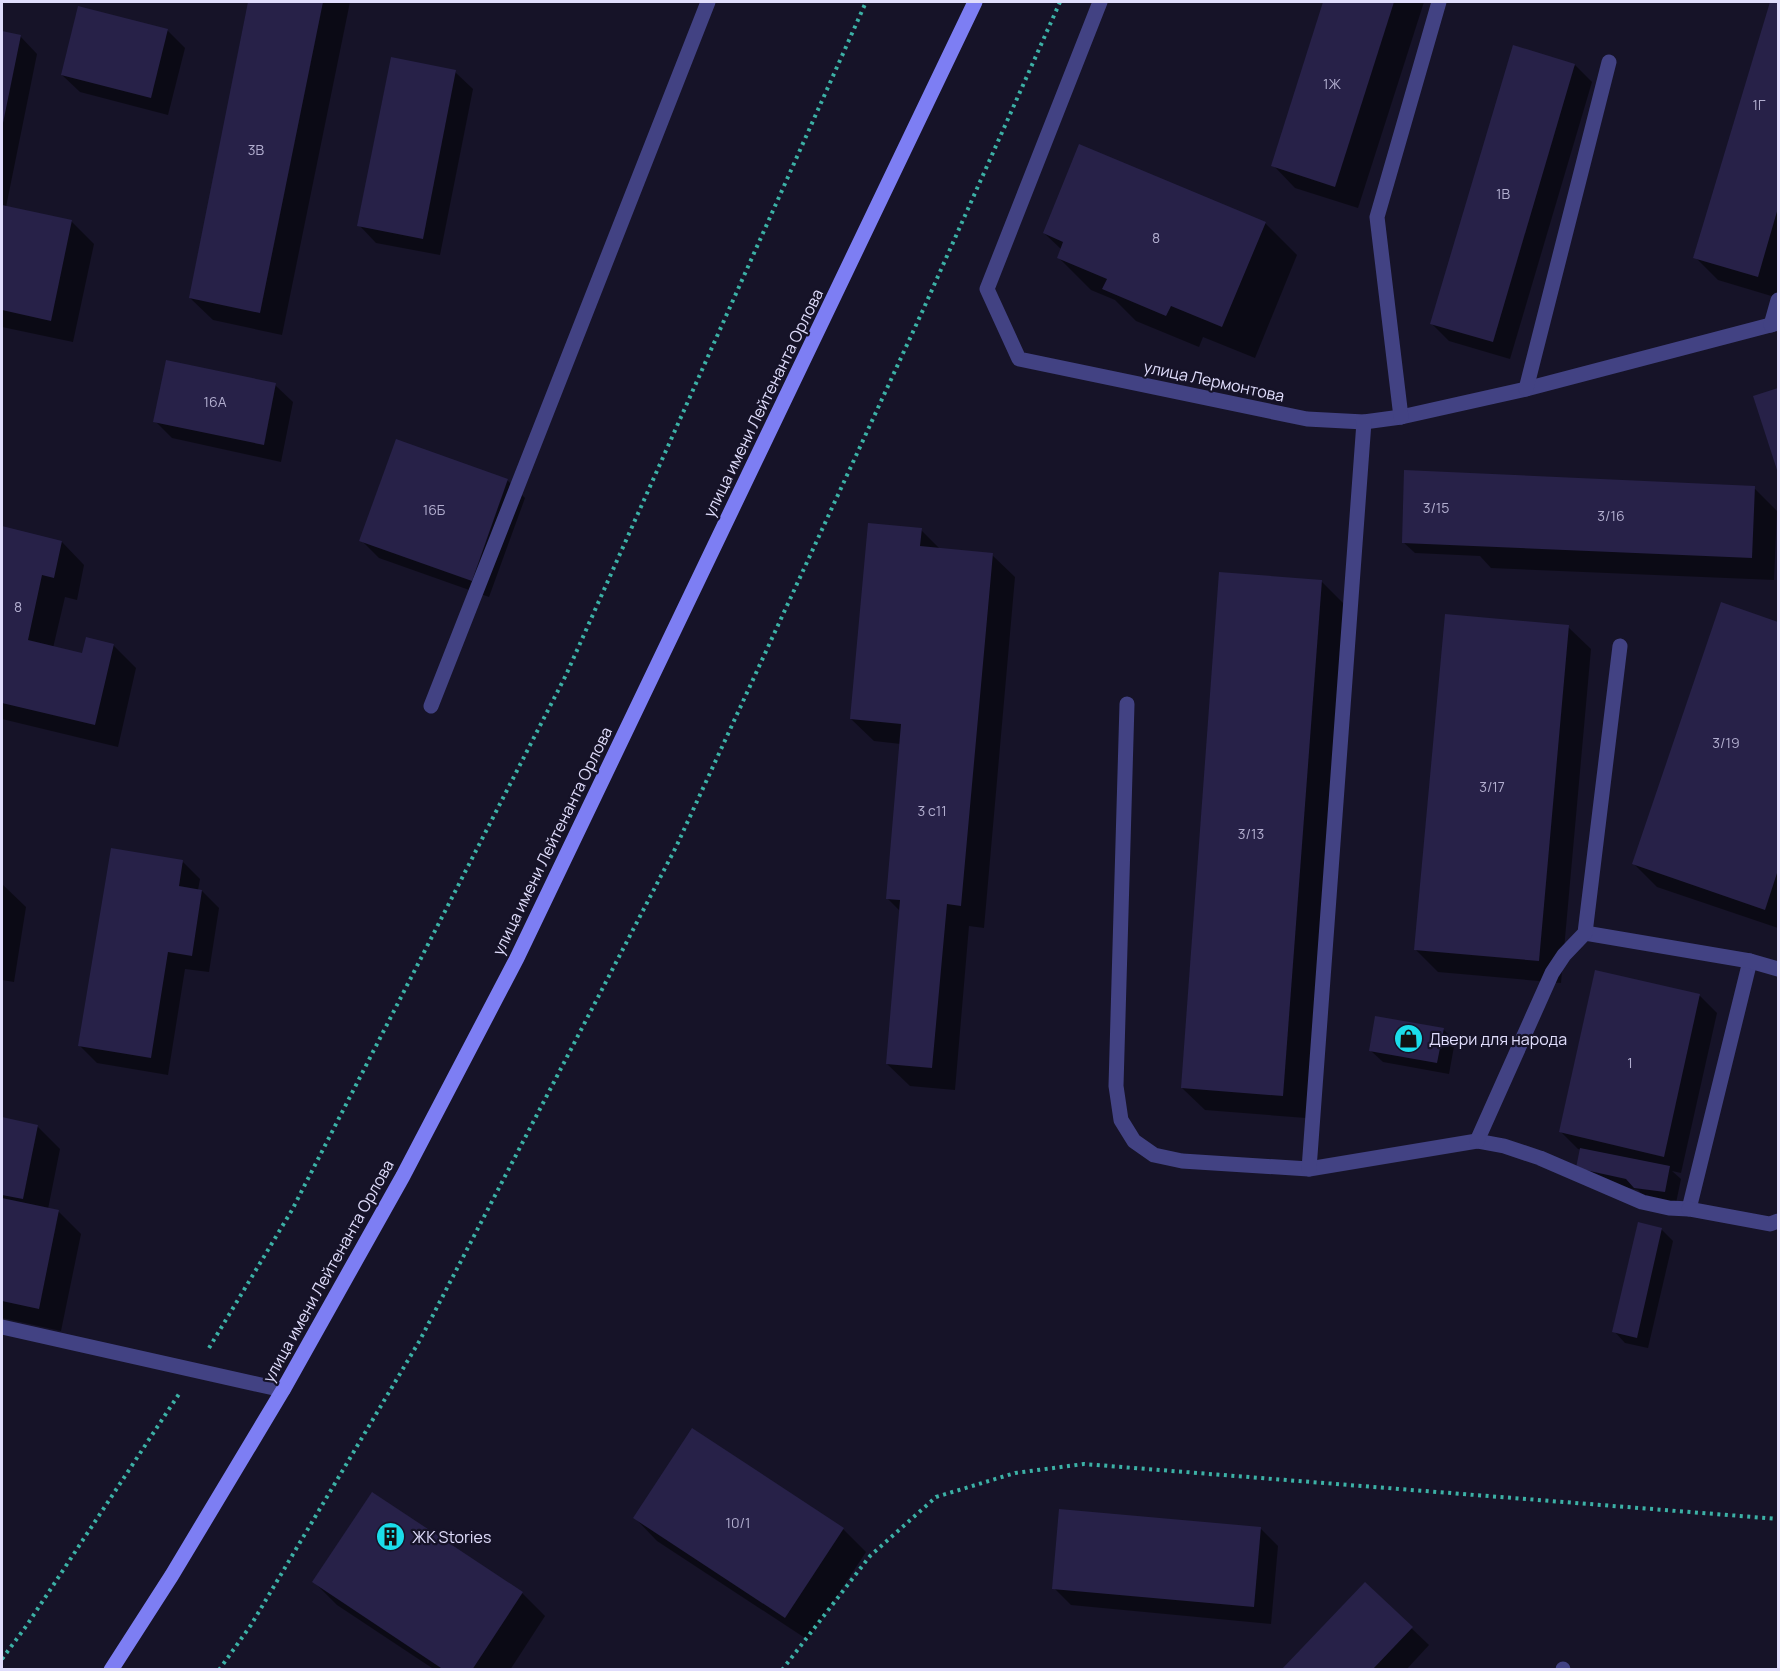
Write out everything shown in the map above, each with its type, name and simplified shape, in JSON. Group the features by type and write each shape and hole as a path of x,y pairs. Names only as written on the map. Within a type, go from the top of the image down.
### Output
{"main road":[{"name":"улица имени Лейтенанта Орлова","path":"111,1670 172,1575 283,1390 403,1176 517,958 975,2"}],"lane":[{"path":"431,706 708,2"},
{"name":"улица Лермонтова","path":"1100,2 987,289 1019,359 1307,418 1364,422 1401,417 1526,389 1775,324"},
{"path":"1401,417 1377,217 1439,2"},
{"path":"1526,389 1609,62"},
{"path":"1775,324 1779,300"},
{"path":"1309,1169 1364,422"},
{"path":"1477,1141 1552,973 1564,955 1585,933 1620,646"},
{"path":"1126,704 1116,1086 1121,1119 1134,1141 1154,1155 1182,1161 1309,1169 1477,1141 1504,1146 1540,1158 1642,1202 1770,1224 1779,1221"},
{"path":"1585,933 1750,961 1779,969"},
{"path":"1689,1209 1750,961"},
{"path":"2,1327 283,1390"}],"path":[{"path":"2,1659 27,1625 195,1370 292,1210 566,675 866,2"},
{"path":"219,1670 251,1625 420,1340 676,847 923,310 1060,2"},
{"path":"783,1670 870,1556 936,1497 1015,1473 1084,1464 1779,1519"}],"building":[{"path":"248,2 323,2 260,313 189,298"},
{"path":"1323,2 1394,2 1335,187 1271,166"},
{"path":"1770,2 1778,2 1778,208 1758,277 1693,258"},
{"path":"78,6 168,29 151,98 61,75"},
{"path":"2,31 21,35 3,123 2,123"},
{"path":"1513,45 1575,64 1493,342 1430,324"},
{"path":"391,57 456,70 423,239 357,226"},
{"path":"1079,144 1266,222 1222,327 1171,306 1166,316 1102,289 1107,279 1057,258 1063,242 1043,233"},
{"path":"2,205 72,220 51,321 2,310"},
{"path":"166,360 276,383 264,445 153,422"},
{"path":"1778,388 1778,473 1753,396"},
{"path":"396,439 508,479 472,581 359,541"},
{"path":"1404,470 1755,486 1752,558 1402,543"},
{"path":"868,523 922,528 920,546 993,553 961,906 947,904 932,1068 886,1064 900,900 886,899 901,724 850,719"},
{"path":"2,526 62,541 54,578 42,575 28,640 82,653 86,637 114,644 95,725 2,703"},
{"path":"1219,572 1322,580 1283,1096 1181,1088"},
{"path":"1721,602 1778,622 1778,870 1765,910 1632,864"},
{"path":"1445,614 1569,625 1539,961 1414,950"},
{"path":"111,848 183,860 179,886 202,890 192,956 168,952 151,1058 78,1046"},
{"path":"1595,970 1700,994 1664,1157 1559,1132"},
{"path":"1375,1016 1444,1028 1437,1063 1369,1051"},
{"path":"2,1117 38,1125 23,1199 2,1195"},
{"path":"1580,1148 1670,1166 1665,1192 1634,1188 1626,1179 1576,1168"},
{"path":"2,1198 59,1210 39,1309 2,1301"},
{"path":"1638,1222 1662,1228 1637,1338 1612,1332"},
{"path":"692,1428 844,1528 785,1618 633,1518"},
{"name":"ЖК Stories","path":"372,1492 523,1592 472,1670 444,1670 312,1582"},
{"path":"1059,1509 1261,1527 1254,1607 1052,1589"},
{"path":"1365,1582 1413,1627 1372,1670 1281,1670"}],"place":[{"name":"Двери для народа","path":"1408,1039"},
{"name":"ЖК Stories","path":"391,1537"}]}
